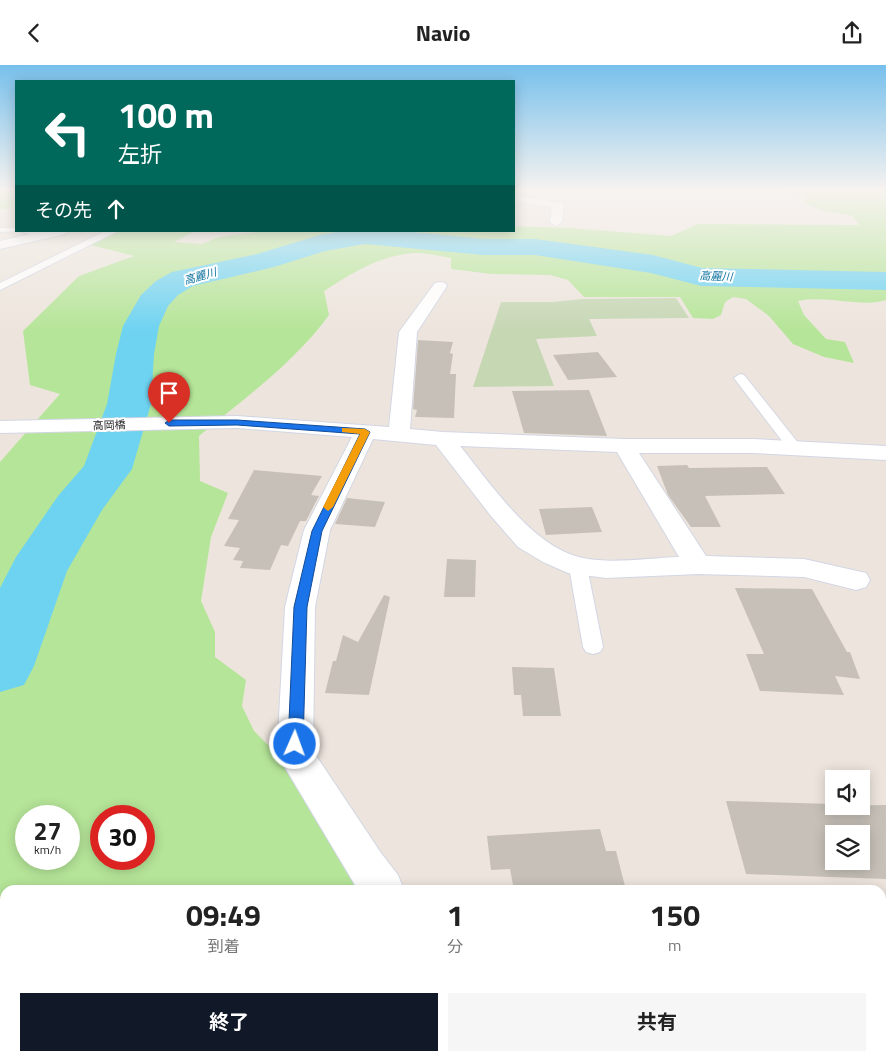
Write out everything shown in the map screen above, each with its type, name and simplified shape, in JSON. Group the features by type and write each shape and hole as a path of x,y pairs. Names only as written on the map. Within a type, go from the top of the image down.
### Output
{"street":[{"path":"0,245 32,237"},
{"path":"399,434 408,332 413,319 436,297 440,286"},
{"name":"高岡橋","path":"0,427 42,428 237,422 443,439 624,446 794,447 886,453"},
{"path":"365,432 317,531 300,607 295,754 379,885"},
{"path":"443,439 500,511 527,541 553,557 578,567 606,569 698,565 804,568 856,580"},
{"path":"624,446 698,565"}],"lane":[{"path":"0,287 96,237"},
{"path":"740,378 794,447"},
{"path":"578,567 593,647"}],"green space":[{"path":"102,237 183,237 174,242 202,244 218,237 886,237 886,300 866,303 821,299 798,301 804,315 826,339 845,342 854,363 824,357 793,344 769,316 746,299 733,297 725,302 721,315 713,319 693,318 680,297 584,297 568,280 550,275 492,274 451,269 451,258 420,253 403,254 379,261 346,277 324,291 329,315 315,332 285,364 199,436 200,481 228,493 211,537 201,601 215,632 215,657 246,680 242,706 254,731 282,759 371,885 0,885 0,462 60,394 30,385 23,331 79,276 134,256 87,244"},
{"path":"676,298 689,318 589,319 597,336 536,339 554,386 473,387 501,302"}],"building":[{"path":"418,340 453,342 450,353 453,354 450,374 456,374 454,418 415,417 417,410 413,409"},
{"path":"598,352 617,377 568,380 553,355"},
{"path":"589,390 607,436 524,433 512,391"},
{"path":"687,465 689,468 767,467 785,494 705,496 721,527 691,527 668,495 657,466"},
{"path":"254,470 322,476 311,495 319,496 306,521 300,521 288,546 281,545 270,570 240,568 243,561 233,560 240,548 224,546 239,520 228,519"},
{"path":"347,498 385,502 375,527 335,524"},
{"path":"592,507 602,532 546,535 539,509"},
{"path":"447,559 476,560 475,597 444,597"},
{"path":"735,588 812,589 847,652 850,652 860,679 835,676 844,695 760,691 746,654 764,654"},
{"path":"384,595 390,597 369,695 325,693 333,661 336,661 343,635 358,642"},
{"path":"512,667 554,668 561,716 523,716 521,695 514,695"},
{"path":"726,801 825,804 825,815 870,815 870,805 886,805 886,879 746,874"},
{"path":"600,829 606,851 616,851 625,885 513,885 510,869 491,870 487,836"}],"waterway":[{"name":"高麗川","path":"0,666 37,571 77,507 107,469 129,404 135,354 141,326 153,302 167,288 183,279 264,261 320,243 355,237"},
{"name":"高麗川","path":"381,237 484,247 535,247 653,264 701,277 886,281"}],"slow traffic":[{"path":"328,507 365,432 345,430"}],"route":[{"path":"169,423 237,422 365,432 317,531 300,607 295,744"}]}
